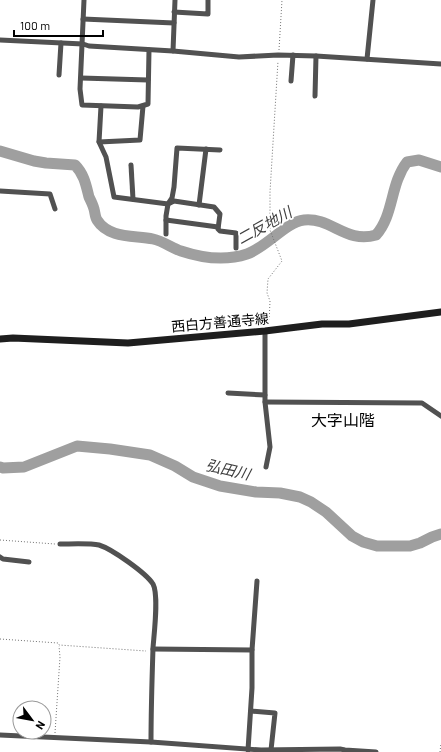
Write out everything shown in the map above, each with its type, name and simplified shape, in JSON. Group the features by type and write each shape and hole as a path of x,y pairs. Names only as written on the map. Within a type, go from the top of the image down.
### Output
{"main road":[{"name":"西白方善通寺線","path":"0,338 128,343 265,331 322,324 349,324 441,312"}],"street":[{"path":"84,0 80,88 82,105 138,107 148,104 149,50"},
{"path":"173,51 175,0"},
{"path":"174,12 208,14 208,0"},
{"path":"367,59 373,0"},
{"path":"84,19 174,23"},
{"path":"0,40 83,44 89,46 239,57 293,55 441,64"},
{"path":"59,76 60,43"},
{"path":"291,81 293,55"},
{"path":"315,96 316,56"},
{"path":"81,78 148,80"},
{"path":"101,106 98,142 106,157 114,197 168,204 174,202 214,207 220,214 218,227"},
{"path":"98,142 140,140 143,106"},
{"path":"166,234 168,204 172,198 177,148 220,150"},
{"path":"199,205 206,149"},
{"path":"131,165 133,199"},
{"path":"0,191 50,194 55,209"},
{"path":"166,220 218,227 220,231 236,233 236,248"},
{"path":"265,331 265,402 270,447 266,467"},
{"path":"228,393 265,395"},
{"path":"265,402 422,403 441,416"},
{"path":"60,544 99,545 132,565 150,580 153,585 156,596 151,742"},
{"path":"2,560 29,562"},
{"path":"247,751 251,711 252,650 257,581"},
{"path":"153,650 252,650"},
{"path":"251,711 275,713 271,750"},
{"path":"0,736 151,742 247,751 340,749 345,751 376,752"}],"path":[{"path":"265,331 270,322 270,300 267,293 268,279 282,261 270,230 270,192 282,0"},
{"path":"0,540 60,544"},
{"path":"0,639 58,643 59,645 153,650"},
{"path":"55,737 60,657 59,645"},
{"path":"440,752 441,743"}],"waterway":[{"name":"二反地川","path":"0,151 34,161 75,165 81,172 94,208 96,219 108,230 123,235 153,239 181,251 214,258 247,254 262,246 290,225 304,220 322,222 356,236 365,237 376,235 386,218 398,180 407,162 419,160 441,167"},
{"name":"弘田川","path":"0,467 24,467 77,446 150,455 175,466 193,477 220,486 256,492 280,493 300,497 326,512 352,536 363,542 377,546 410,546 441,534"}],"district":[{"name":"大字山階","path":"343,419"}]}
